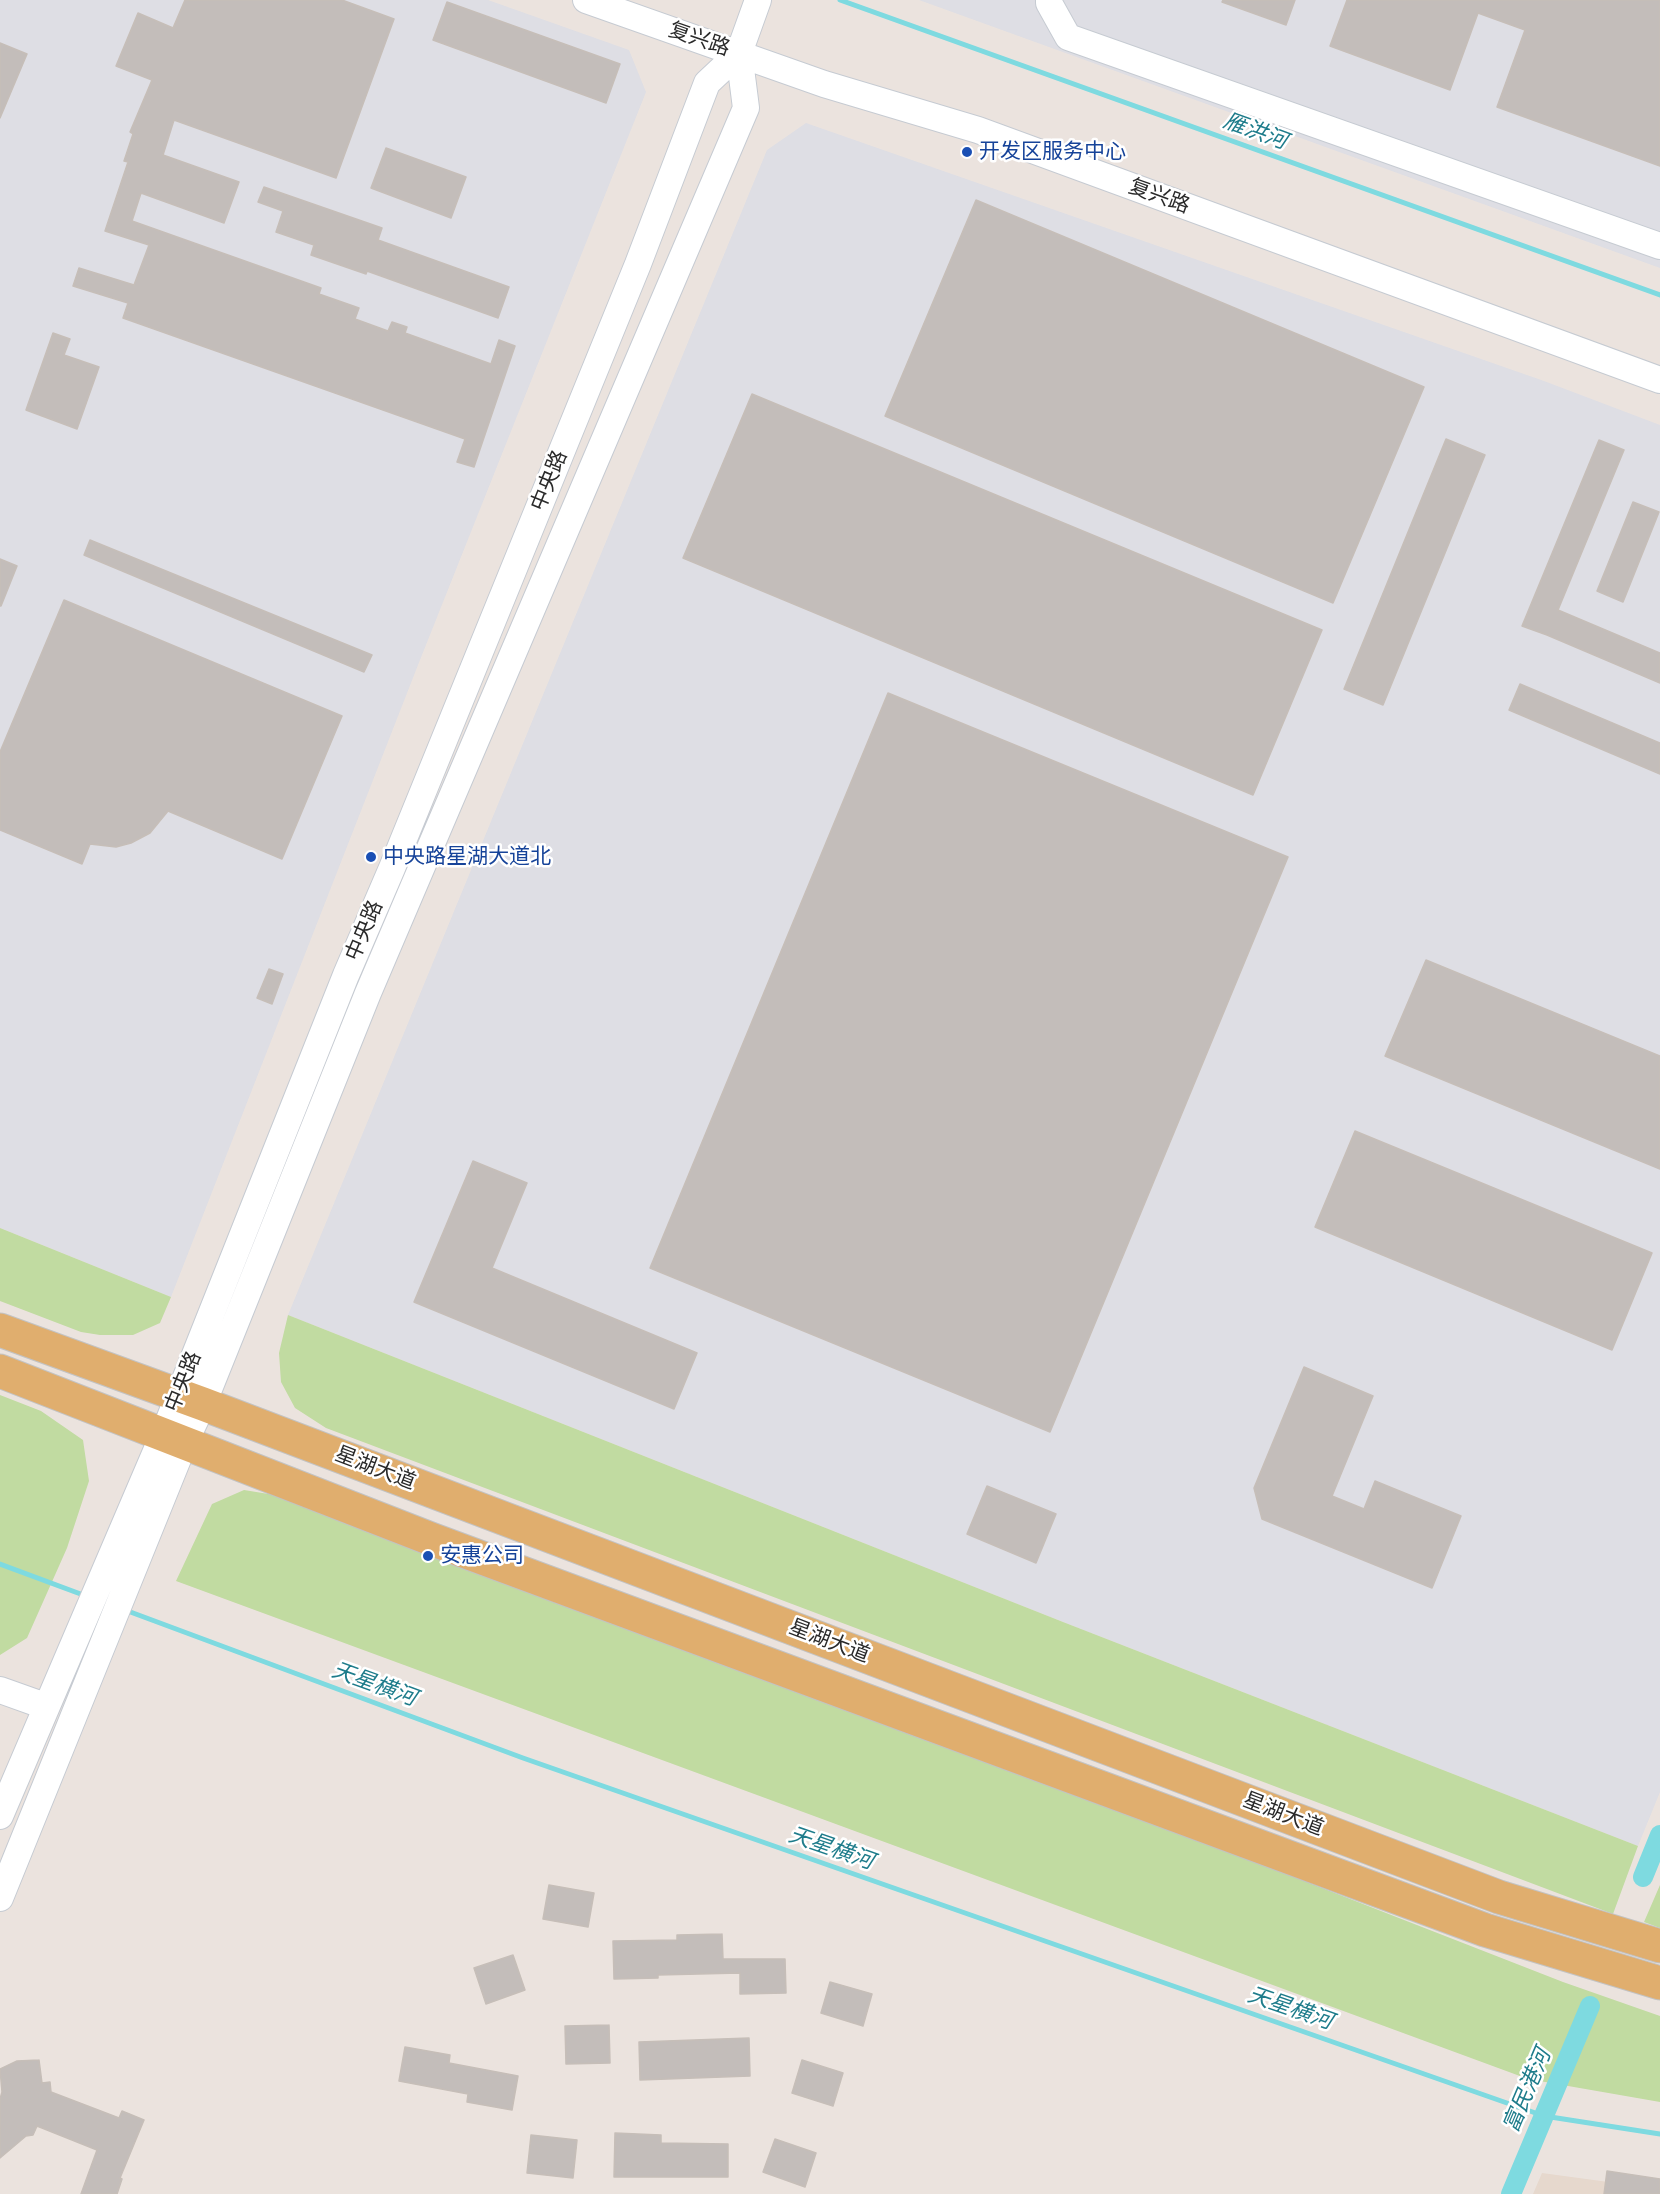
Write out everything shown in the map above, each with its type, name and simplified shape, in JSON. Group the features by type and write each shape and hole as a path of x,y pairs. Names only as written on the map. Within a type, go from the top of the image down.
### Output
{"main road":[{"name":"星湖大道","path":"0,1330 191,1399 1499,1897 1660,1946"},
{"name":"星湖大道","path":"0,1371 431,1539 1485,1930 1660,1983"}],"street":[{"name":"复兴路","path":"586,0 824,84 978,130 1660,380"},
{"path":"191,1399 368,993 746,108 739,53 758,0"},
{"path":"1049,0 1068,37 1660,246"},
{"name":"中央路","path":"0,1816 111,1553 173,1440 191,1399 346,975 392,868 629,286 707,83 739,53"},
{"name":"中央路","path":"0,1898 137,1563 173,1440"},
{"path":"0,1690 45,1706"}],"shaded area":[{"path":"0,0 488,0 629,50 646,92 418,665 171,1297 0,1228"},
{"path":"919,0 1660,0 1660,268"},
{"path":"806,123 1544,381 1660,425 1660,1792 1638,1846 1063,1622 288,1315 767,150"},
{"path":"1542,2173 1660,2189 1660,2194 1533,2194"}],"green space":[{"path":"0,1228 171,1297 160,1323 133,1335 100,1335 81,1332 0,1301"},
{"path":"288,1315 1063,1622 1638,1846 1613,1914 326,1428 295,1408 281,1382 279,1353"},
{"path":"0,1395 41,1411 83,1440 89,1481 67,1548 27,1638 0,1655"},
{"path":"244,1490 287,1497 1158,1824 1563,1982 1660,2016 1660,2102 1528,2079 176,1581 212,1504"},
{"path":"1660,1885 1660,1928 1644,1922"}],"building":[{"path":"185,0 342,0 394,19 336,178 174,120 163,155 239,182 224,223 141,193 132,221 321,288 319,294 359,308 355,319 388,331 392,322 407,327 405,333 491,364 499,340 515,346 474,467 457,462 465,439 123,318 128,303 73,286 79,268 134,285 149,245 105,231 128,162 124,161 133,134 130,132 152,80 116,66 138,13 173,28"},
{"path":"1223,0 1295,0 1286,25 1222,2"},
{"path":"1347,0 1660,0 1660,166 1497,107 1525,30 1478,13 1450,90 1330,46"},
{"path":"447,2 620,64 606,103 433,40"},
{"path":"0,43 27,54 0,118"},
{"path":"386,148 466,177 451,218 371,188"},
{"path":"264,187 382,228 378,240 509,287 498,318 367,271 366,274 311,255 314,245 276,232 283,211 258,202"},
{"path":"976,200 1424,387 1333,603 885,416"},
{"path":"53,333 70,339 64,355 99,367 77,429 26,410"},
{"path":"752,394 1322,630 1253,795 683,558"},
{"path":"1446,439 1485,455 1383,705 1344,689"},
{"path":"1599,440 1624,450 1558,610 1660,653 1660,683 1522,626"},
{"path":"1633,502 1659,512 1623,602 1597,591"},
{"path":"90,540 372,655 364,672 84,555"},
{"path":"0,559 17,566 1,606 0,606"},
{"path":"64,600 342,716 282,859 168,811 150,833 131,843 116,847 90,844 82,864 0,830 0,752"},
{"path":"1520,684 1660,743 1660,774 1509,710"},
{"path":"888,693 1288,857 1050,1432 650,1268"},
{"path":"1426,960 1660,1056 1660,1169 1385,1056"},
{"path":"269,969 283,974 272,1004 257,998"},
{"path":"1355,1131 1652,1253 1612,1350 1315,1227"},
{"path":"473,1161 527,1183 492,1268 697,1353 674,1409 414,1302"},
{"path":"1304,1367 1373,1396 1332,1496 1364,1509 1375,1481 1461,1516 1432,1588 1262,1519 1254,1488"},
{"path":"987,1486 1056,1514 1036,1563 967,1534"},
{"path":"549,1885 594,1893 588,1927 543,1919"},
{"path":"722,1934 723,1959 785,1959 786,1993 740,1994 740,1973 658,1975 658,1978 614,1979 613,1941 677,1940 677,1935"},
{"path":"513,1955 525,1990 486,2004 474,1968"},
{"path":"830,1982 872,1994 863,2026 821,2013"},
{"path":"609,2025 610,2063 566,2064 565,2026"},
{"path":"749,2038 750,2076 640,2080 639,2042"},
{"path":"405,2047 450,2055 449,2063 518,2076 512,2110 467,2102 468,2094 399,2081"},
{"path":"39,2060 42,2083 50,2082 51,2092 119,2118 122,2111 144,2120 120,2178 122,2179 117,2194 81,2194 97,2150 37,2126 33,2135 26,2136 0,2158 2,2092 0,2069 17,2061"},
{"path":"802,2060 843,2073 833,2106 792,2093"},
{"path":"615,2133 661,2135 661,2143 728,2144 728,2177 614,2177"},
{"path":"531,2135 577,2140 573,2178 527,2173"},
{"path":"775,2139 816,2153 805,2187 763,2172"},
{"path":"1607,2171 1660,2179 1660,2194 1604,2194"}],"waterway":[{"name":"雁洪河","path":"840,0 1660,295"},
{"name":"天星横河","path":"0,1564 86,1596"},
{"name":"天星横河","path":"125,1610 523,1758 1544,2116 1660,2134"},
{"name":"富民港河","path":"1643,1877 1660,1835"},
{"name":"富民港河","path":"1511,2194 1590,2006"}],"place":[{"name":"开发区服务中心","path":"967,152"},
{"name":"中央路星湖大道北","path":"371,857"},
{"name":"安惠公司","path":"428,1556"}]}
